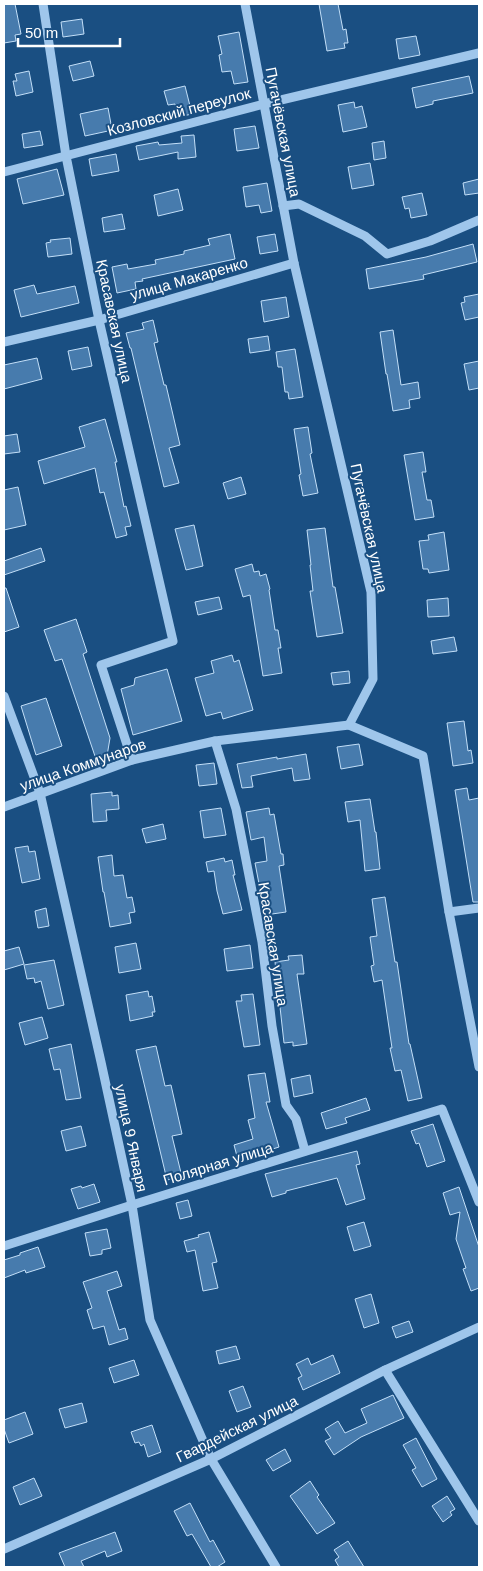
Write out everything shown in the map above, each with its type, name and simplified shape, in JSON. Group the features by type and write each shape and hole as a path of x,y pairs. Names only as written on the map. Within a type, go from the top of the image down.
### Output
{"street":[{"name":"Красавская улица","path":"43,4 66,156 99,320 173,642 101,665 132,760"},
{"name":"Пугачёвская улица","path":"245,4 294,262 371,592 373,679 349,725"},
{"name":"Козловский переулок","path":"4,172 264,104 479,53"},
{"path":"283,206 298,204 365,236 387,254 430,241 479,220"},
{"name":"улица Макаренко","path":"4,342 99,320 294,262"},
{"name":"улица 9 Января","path":"4,696 40,793 132,1205 150,1320 211,1459 276,1567"},
{"path":"349,725 423,756 479,1067"},
{"name":"улица Коммунаров","path":"4,807 132,760 215,741 349,725"},
{"name":"Красавская улица","path":"215,741 236,809 262,942 272,1026 286,1105 296,1119 305,1151"},
{"path":"450,912 479,908"},
{"name":"Полярная улица","path":"4,1246 442,1109 479,1202"},
{"name":"Гвардейская улица","path":"4,1549 211,1459 385,1370 479,1327"},
{"path":"385,1370 479,1521"}],"building":[{"path":"4,4 15,4 21,34 15,35 16,41 4,43"},
{"path":"319,4 338,4 343,30 346,29 348,43 344,43 345,48 327,51"},
{"path":"82,19 84,34 63,37 61,22"},
{"path":"239,32 248,82 234,84 231,71 222,72 219,55 222,54 218,36"},
{"path":"416,36 420,55 399,59 396,39"},
{"path":"90,61 94,76 73,81 69,66"},
{"path":"29,71 33,92 16,96 13,81 17,81 15,74"},
{"path":"469,76 473,93 433,101 433,104 416,108 412,88"},
{"path":"185,86 192,114 178,117 175,104 168,105 164,91"},
{"path":"354,102 355,108 362,106 367,127 343,132 338,105"},
{"path":"108,108 111,124 107,125 108,131 85,136 80,114"},
{"path":"255,126 259,148 237,151 234,129"},
{"path":"40,131 43,145 24,148 22,134"},
{"path":"194,135 196,157 178,159 178,152 139,160 136,146 158,142 159,145 182,143 181,136"},
{"path":"384,141 386,158 374,160 372,143"},
{"path":"116,154 119,171 92,176 89,159"},
{"path":"370,163 374,185 352,189 348,167"},
{"path":"57,169 64,195 23,204 17,179"},
{"path":"479,179 479,193 465,195 463,183"},
{"path":"267,183 272,211 261,213 259,205 246,207 243,187"},
{"path":"178,189 183,210 158,216 154,195"},
{"path":"422,193 427,215 411,218 409,208 405,209 402,197"},
{"path":"122,214 125,229 104,232 102,218"},
{"path":"230,234 235,259 142,279 143,281 135,282 136,289 117,293 112,267 127,264 128,269 156,264 155,260 184,254 184,251 210,245 208,239"},
{"path":"275,234 278,251 260,254 257,237"},
{"path":"70,238 72,254 48,257 46,243 51,242 50,240"},
{"path":"473,244 477,262 423,275 424,279 369,289 366,269 426,257"},
{"path":"34,285 37,294 75,286 79,303 21,317 14,290"},
{"path":"479,294 479,317 465,320 461,303 465,302 464,297"},
{"path":"286,297 289,317 264,322 261,301"},
{"path":"153,320 158,342 154,343 180,445 169,448 179,483 164,487 126,333 144,329 142,323"},
{"path":"393,330 401,385 418,382 420,398 409,400 410,408 393,411 380,332"},
{"path":"268,336 270,350 250,353 248,339"},
{"path":"88,347 92,366 72,370 68,351"},
{"path":"295,349 303,397 289,399 288,392 285,392 282,367 278,367 276,352"},
{"path":"37,358 42,379 4,389 4,365"},
{"path":"479,361 479,388 469,390 464,364"},
{"path":"105,419 117,462 115,462 124,507 126,506 131,526 125,527 127,535 116,538 104,492 100,493 95,468 44,484 38,461 85,447 79,427"},
{"path":"308,427 312,453 310,454 318,493 303,496 294,429"},
{"path":"17,434 20,452 4,454 4,436"},
{"path":"423,452 426,472 422,472 427,500 431,500 434,517 415,520 404,455"},
{"path":"241,477 246,494 228,499 223,483"},
{"path":"18,487 26,525 4,530 4,490"},
{"path":"194,525 203,566 186,570 175,529"},
{"path":"325,528 333,587 335,587 343,633 317,637 310,591 313,591 307,530"},
{"path":"444,532 449,570 429,573 428,569 423,569 419,541 429,540 428,535"},
{"path":"41,548 45,561 4,575 4,561"},
{"path":"252,564 254,572 259,571 260,576 266,574 270,589 275,630 278,630 281,648 278,648 282,673 263,676 250,595 243,597 235,569"},
{"path":"4,588 6,588 19,627 4,632"},
{"path":"219,597 222,609 198,615 195,602"},
{"path":"448,598 449,616 428,617 427,600"},
{"path":"76,619 87,652 83,654 110,738 106,762 98,765 62,659 55,661 44,630"},
{"path":"454,637 457,651 433,654 431,641"},
{"path":"232,655 234,662 239,660 253,710 223,719 221,712 206,716 195,678 214,673 211,661"},
{"path":"167,669 182,721 133,735 121,689 134,685 135,678"},
{"path":"349,671 350,683 333,685 331,673"},
{"path":"46,698 62,746 36,755 21,706"},
{"path":"464,721 468,751 471,750 473,763 453,766 447,723"},
{"path":"359,744 363,765 341,769 337,747"},
{"path":"306,754 310,779 294,781 292,768 251,776 253,787 242,788 237,764"},
{"path":"214,763 217,784 199,786 196,765"},
{"path":"467,788 469,800 479,798 479,902 473,902 455,790"},
{"path":"112,792 112,796 118,795 119,809 106,810 107,821 93,822 91,794"},
{"path":"370,799 380,869 365,871 360,820 348,822 345,802"},
{"path":"221,808 226,835 204,838 200,811"},
{"path":"269,808 270,815 274,814 281,854 283,854 284,865 279,866 286,912 265,915 255,863 267,861 264,837 251,840 246,812"},
{"path":"163,824 166,839 146,843 142,829"},
{"path":"28,846 29,852 35,851 40,879 22,883 15,848"},
{"path":"112,855 114,876 123,875 127,898 132,897 135,912 129,913 131,923 110,927 98,857"},
{"path":"224,858 225,862 232,860 235,875 233,875 242,910 223,914 214,871 208,872 206,862"},
{"path":"385,897 409,1044 422,1098 408,1101 401,1070 395,1071 390,1048 392,1048 382,980 374,982 371,966 374,965 370,937 377,936 372,899"},
{"path":"46,908 49,926 38,928 35,911"},
{"path":"136,943 141,969 119,973 115,947"},
{"path":"250,945 253,968 227,971 224,949"},
{"path":"19,947 24,964 4,970 4,951"},
{"path":"302,955 304,974 297,974 307,1044 293,1046 293,1042 284,1043 275,962 289,960 288,956"},
{"path":"54,960 64,1005 48,1009 41,981 35,983 34,978 27,979 24,965"},
{"path":"148,991 149,997 152,996 155,1012 152,1012 153,1016 130,1021 126,995"},
{"path":"253,994 260,1045 244,1047 236,1001 242,1001 241,995"},
{"path":"42,1017 48,1038 25,1045 19,1023"},
{"path":"71,1044 81,1098 66,1100 60,1069 54,1070 49,1049"},
{"path":"156,1046 165,1086 171,1085 182,1134 172,1136 182,1177 167,1180 136,1050"},
{"path":"265,1073 270,1102 266,1102 279,1147 238,1160 234,1145 253,1139 248,1120 255,1118 248,1075"},
{"path":"310,1075 313,1093 294,1097 291,1079"},
{"path":"366,1098 370,1110 345,1118 347,1123 326,1129 321,1113"},
{"path":"433,1124 445,1161 427,1167 419,1143 416,1144 411,1131"},
{"path":"81,1126 86,1146 66,1151 61,1131"},
{"path":"357,1151 360,1164 356,1165 365,1199 346,1205 337,1178 286,1191 286,1193 272,1197 265,1174"},
{"path":"94,1184 100,1202 78,1209 71,1189"},
{"path":"459,1187 479,1247 479,1288 471,1291 463,1269 466,1268 456,1239 460,1212 450,1215 443,1193"},
{"path":"188,1200 192,1216 180,1219 176,1203"},
{"path":"364,1222 371,1246 354,1251 347,1227"},
{"path":"107,1229 111,1248 102,1250 102,1254 90,1256 85,1233"},
{"path":"209,1232 217,1262 212,1263 218,1288 203,1291 195,1250 187,1252 184,1241"},
{"path":"38,1247 45,1267 26,1273 25,1270 4,1278 4,1260"},
{"path":"117,1271 122,1286 107,1291 119,1330 125,1328 128,1339 109,1345 104,1326 93,1329 87,1310 92,1308 83,1282"},
{"path":"371,1294 379,1323 364,1328 355,1299"},
{"path":"409,1321 413,1332 396,1338 392,1327"},
{"path":"236,1346 240,1359 219,1364 216,1351"},
{"path":"333,1355 340,1373 303,1390 298,1378 302,1376 296,1364 308,1358 311,1365"},
{"path":"134,1360 139,1375 114,1383 109,1368"},
{"path":"243,1386 251,1407 237,1412 229,1391"},
{"path":"393,1395 404,1418 361,1437 334,1455 325,1441 331,1438 325,1429 338,1421 345,1433 367,1423 361,1409"},
{"path":"82,1403 87,1422 65,1428 59,1409"},
{"path":"25,1412 33,1434 9,1443 4,1429 4,1420"},
{"path":"152,1425 161,1452 148,1457 144,1444 141,1446 139,1442 135,1443 131,1432"},
{"path":"416,1438 437,1479 422,1487 412,1470 416,1468 403,1445"},
{"path":"285,1449 291,1461 273,1471 266,1460"},
{"path":"34,1478 42,1496 20,1505 13,1487"},
{"path":"310,1481 319,1495 317,1497 335,1523 317,1534 290,1496"},
{"path":"447,1496 455,1509 450,1512 452,1515 443,1522 432,1506"},
{"path":"190,1503 210,1542 213,1540 225,1562 217,1567 211,1567 192,1534 187,1536 174,1511"},
{"path":"115,1532 122,1551 107,1557 105,1551 81,1561 84,1567 65,1567 59,1553"},
{"path":"348,1541 364,1567 339,1567 335,1560 339,1557 334,1550"}]}
